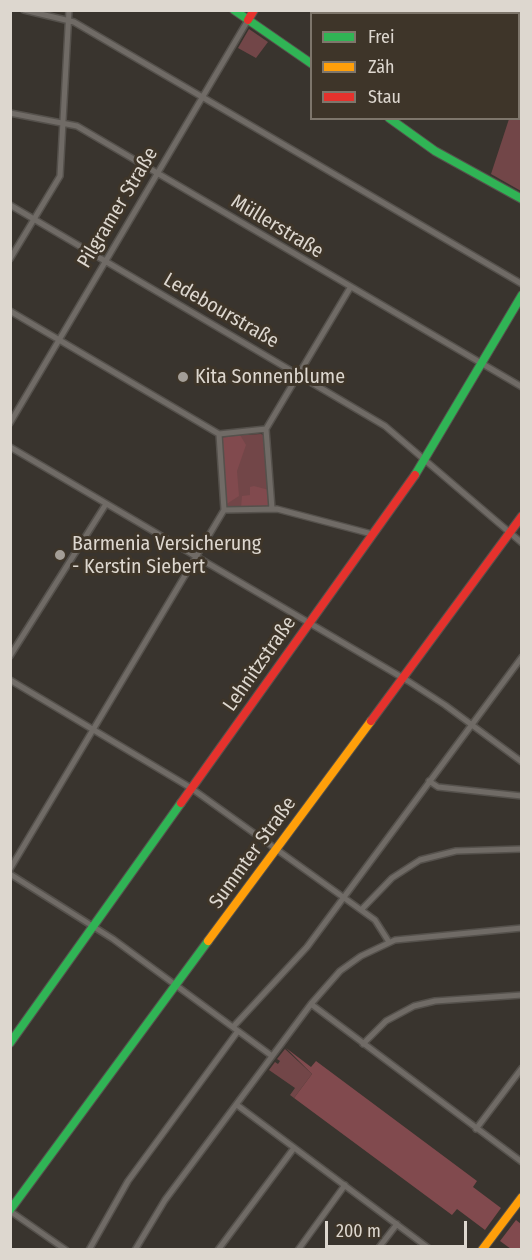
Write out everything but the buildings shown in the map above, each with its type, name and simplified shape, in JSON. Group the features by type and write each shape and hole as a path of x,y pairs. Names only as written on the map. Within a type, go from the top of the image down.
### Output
{"street":[{"path":"24,10 69,21 203,96 522,284"},
{"path":"10,259 60,176 69,10"},
{"path":"234,10 310,63"},
{"name":"Pilgramer Straße","path":"10,423 254,10"},
{"name":"Müllerstraße","path":"10,112 77,126 522,387"},
{"path":"392,120 435,151 522,199"},
{"name":"Ledebourstraße","path":"10,205 386,426 522,543"},
{"path":"272,509 266,429 350,288"},
{"name":"Lehnitzstraße","path":"10,1043 426,459 522,295"},
{"path":"10,311 219,434 266,429"},
{"path":"10,869 224,510 219,434"},
{"path":"10,447 403,678 446,705 522,762"},
{"path":"10,656 106,504"},
{"path":"224,510 272,509 372,534"},
{"name":"Summter Straße","path":"10,1210 522,516"},
{"path":"89,1250 128,1181 256,1000 292,965 522,657"},
{"path":"10,681 191,788 362,909 379,924 389,942"},
{"path":"429,781 438,786 522,796"},
{"path":"362,909 392,878 420,860 456,851 522,849"},
{"path":"10,874 94,927 272,1056"},
{"path":"135,1250 165,1200 311,1004 340,971 361,956 389,942 427,935 522,928"},
{"path":"363,1044 386,1021 414,1006 435,1001 522,995"},
{"path":"311,1004 522,1162"},
{"path":"476,1129 522,1068"},
{"path":"237,1105 431,1250"},
{"path":"218,1250 294,1148"},
{"path":"298,1250 345,1185"},
{"path":"482,1250 522,1197"},
{"path":"10,1210 66,1250"},
{"path":"377,1250 397,1224"}],"shaded area":[{"path":"249,29 268,42 256,58 238,48"},
{"path":"521,85 521,191 491,174 509,120 520,120"},
{"path":"261,434 266,436 270,506 227,507 223,436"},
{"path":"240,435 246,445 237,471 239,496 225,505 221,438"},
{"path":"250,487 269,490 270,506 241,508 242,496 250,495"},
{"path":"286,1048 311,1067 316,1061 477,1181 473,1187 501,1208 485,1230 457,1209 452,1215 294,1098 312,1074"},
{"path":"285,1049 312,1074 294,1098 290,1095 295,1088 269,1070 275,1062 278,1064 280,1061 277,1059"},
{"path":"516,1220 521,1224 521,1249 511,1249 500,1241"}],"traffic: fast":[{"path":"234,10 310,63"},
{"path":"392,120 435,151 522,199"},
{"path":"415,475 522,295"},
{"path":"10,1043 181,803"},
{"path":"10,1210 208,941"}],"traffic: slow":[{"path":"208,941 371,721"},
{"path":"482,1250 522,1197"}],"traffic: jam":[{"path":"248,20 254,10"},
{"path":"181,803 415,475"},
{"path":"371,721 522,516"}],"place":[{"name":"Kita Sonnenblume","path":"183,377"},
{"name":"Barmenia Versicherung - Kerstin Siebert","path":"60,555"}]}
